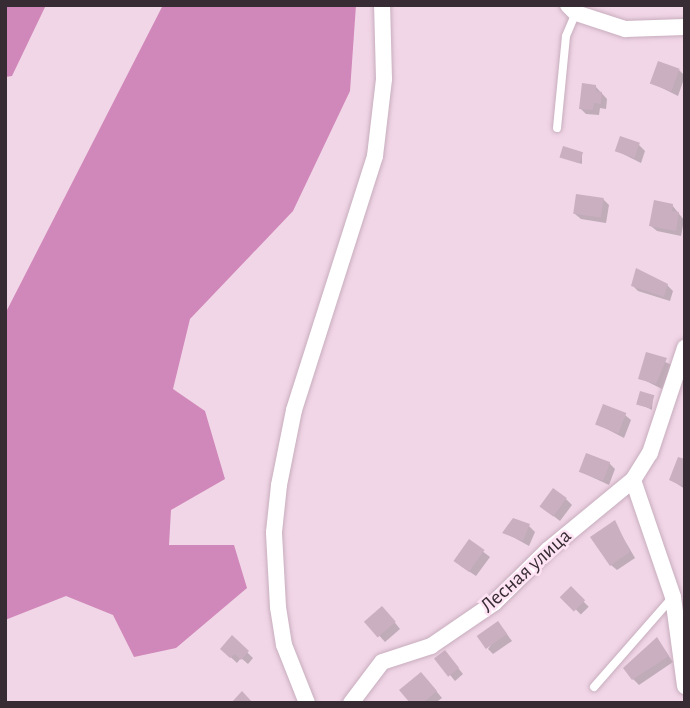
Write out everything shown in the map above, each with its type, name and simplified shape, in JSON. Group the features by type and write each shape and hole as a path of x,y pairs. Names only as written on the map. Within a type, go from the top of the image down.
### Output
{"street":[{"path":"307,703 284,645 278,607 274,532 279,485 294,410 375,156 384,79 382,5"},
{"path":"572,9 625,29 685,27"},
{"name":"Лесная улица","path":"351,703 382,662 431,646 494,603 548,550 633,480 650,453 685,348"},
{"path":"633,480 673,597 685,686"}],"lane":[{"path":"556,128 566,36 572,9"},
{"path":"594,687 673,597"}],"shaded area":[{"path":"5,5 46,5 12,76 5,77"},
{"path":"163,5 356,5 350,91 293,211 190,319 173,389 205,411 225,479 171,510 169,545 234,545 247,588 176,648 134,657 113,615 66,596 5,620 5,314"}],"building":[{"path":"658,61 680,69 671,91 650,84"},
{"path":"582,83 596,85 596,91 602,92 601,104 594,103 593,110 579,109"},
{"path":"620,136 640,143 635,158 615,151"},
{"path":"563,146 583,152 580,164 559,157"},
{"path":"576,194 604,198 601,218 573,214"},
{"path":"654,200 673,204 672,211 679,212 676,231 649,226"},
{"path":"636,268 668,284 664,297 631,286"},
{"path":"646,352 667,358 656,384 638,379"},
{"path":"640,391 654,395 651,409 636,404"},
{"path":"603,404 626,413 618,433 595,425"},
{"path":"586,453 610,462 603,481 579,472"},
{"path":"678,457 685,459 682,486 669,480"},
{"path":"553,488 567,498 553,517 539,507"},
{"path":"513,518 530,524 523,541 502,533"},
{"path":"615,520 630,552 610,566 590,537"},
{"path":"469,539 485,550 469,572 454,561"},
{"path":"571,586 585,600 574,611 560,597"},
{"path":"382,606 396,622 378,638 364,622"},
{"path":"498,621 507,634 486,649 477,636"},
{"path":"232,635 249,651 241,660 235,654 230,658 220,649"},
{"path":"657,637 669,656 632,680 623,668"},
{"path":"445,650 459,668 448,677 434,659"},
{"path":"421,672 437,691 423,703 410,703 399,690"},
{"path":"242,691 253,703 231,703"}]}
